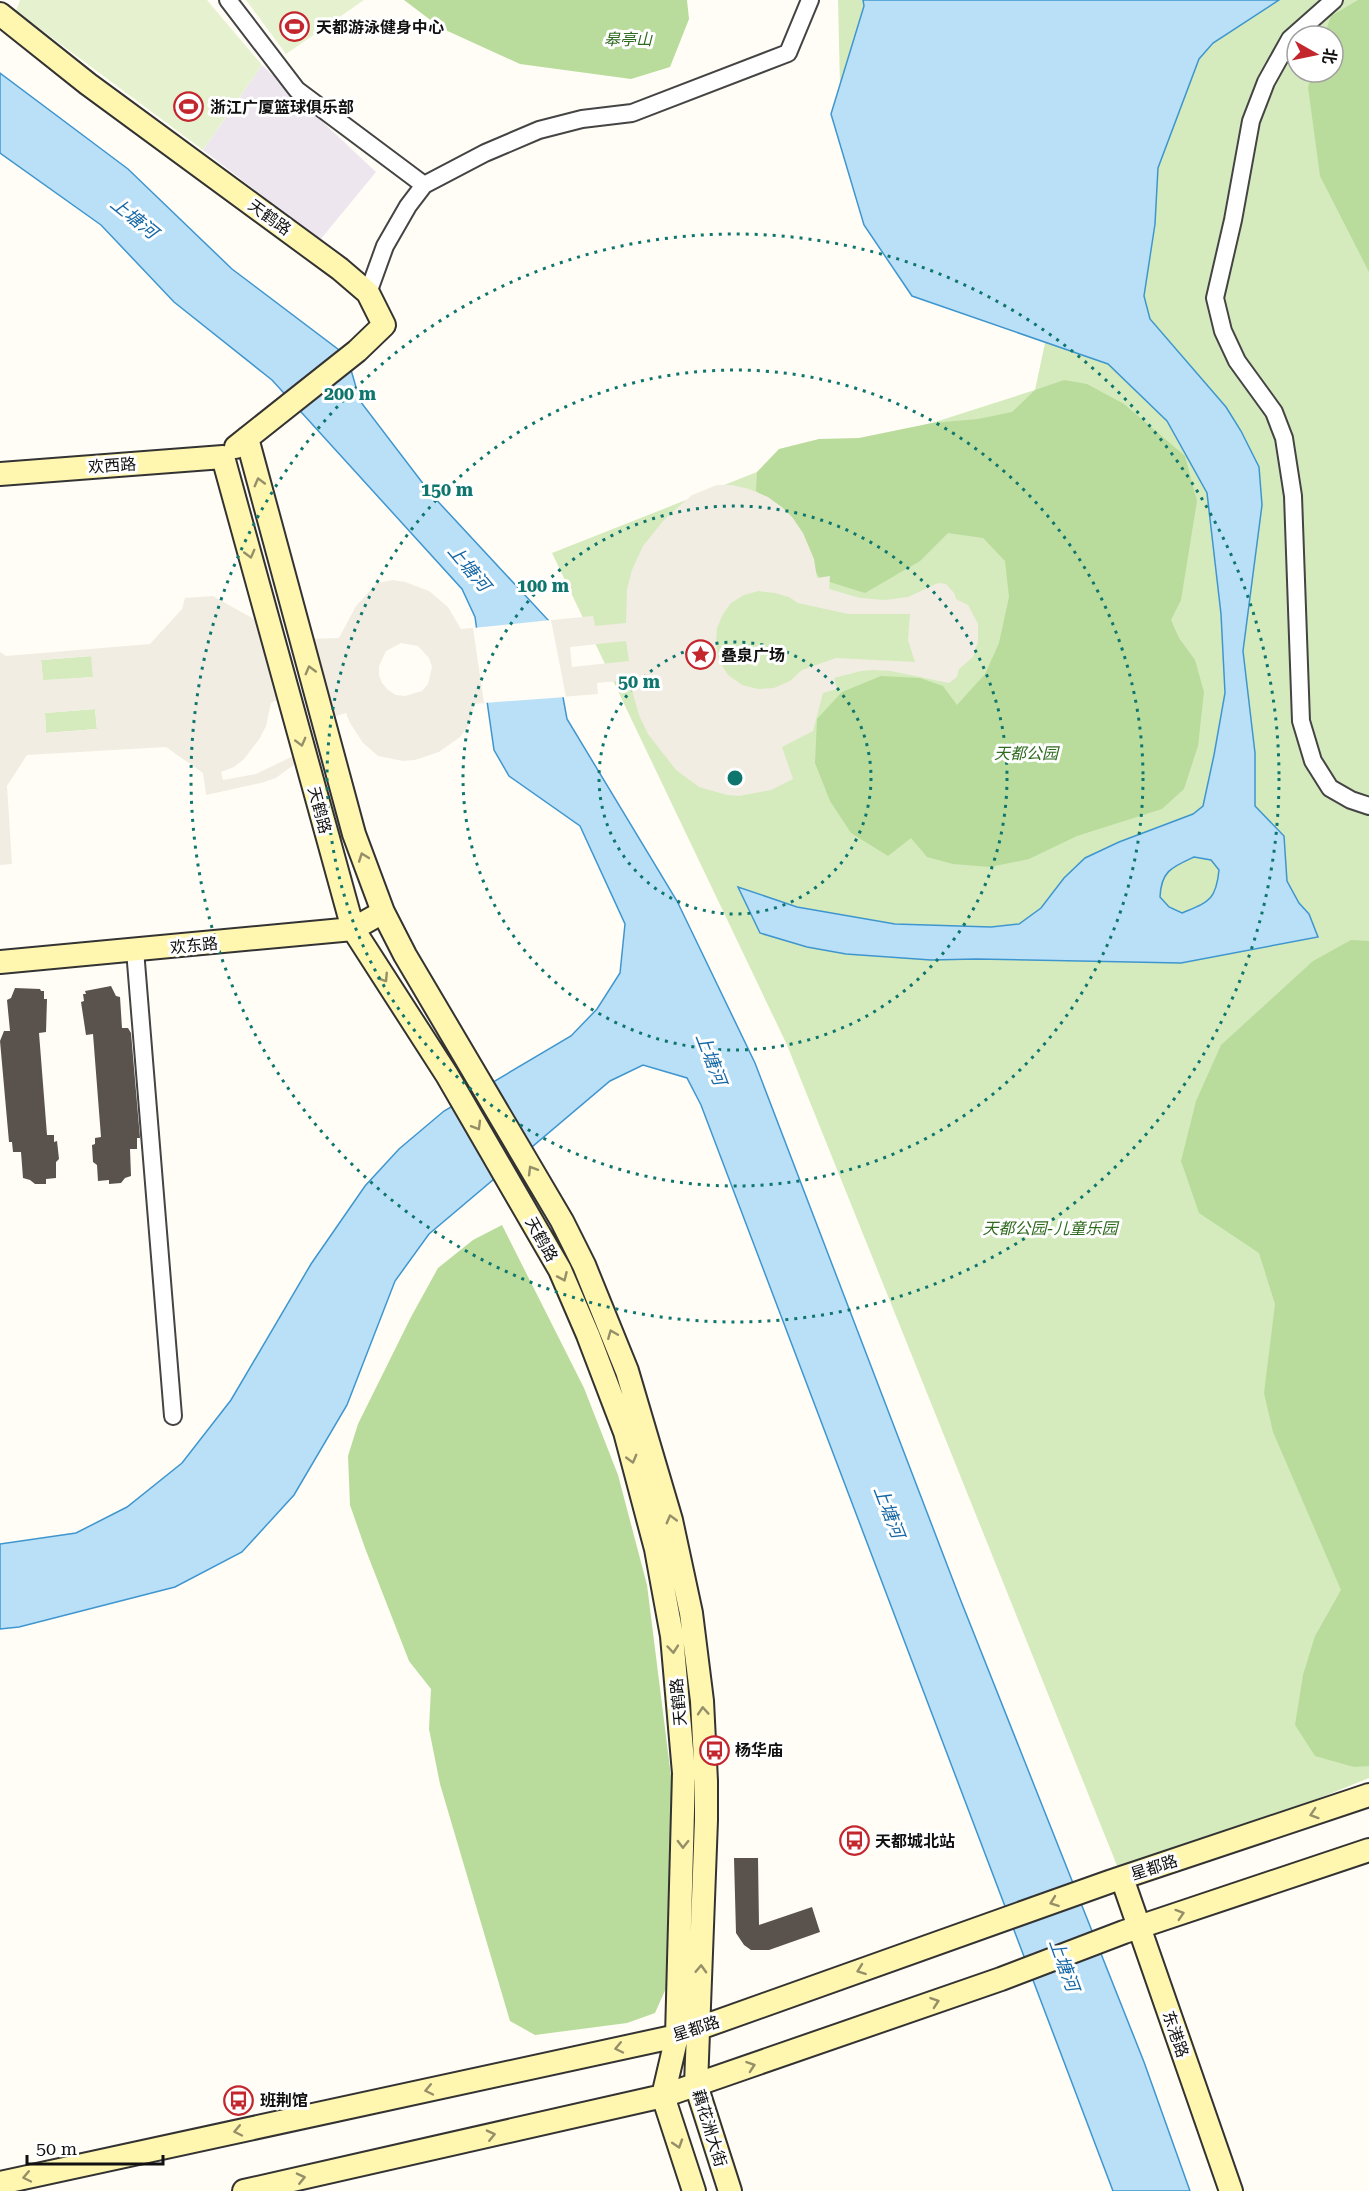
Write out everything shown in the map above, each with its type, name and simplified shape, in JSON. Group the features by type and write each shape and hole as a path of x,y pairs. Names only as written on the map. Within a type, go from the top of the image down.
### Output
{"main road":[{"name":"天鹤路","path":"0,14 88,84 340,269 368,293 384,326 357,351 224,457 353,929 447,1076 560,1270 625,1432 656,1549 670,1625 684,1773 677,2036 663,2096"},
{"name":"天鹤路","path":"247,438 354,834 383,912 405,955 562,1221 584,1265 627,1371 671,1520 691,1613 701,1690 706,1781 699,2028"},
{"name":"欢西路","path":"0,474 224,457"},
{"name":"欢东路","path":"0,962 353,929 383,912"},
{"name":"星都路","path":"0,2183 677,2036 1116,1880 1369,1795"},
{"path":"244,2191 663,2096 1001,1979 1131,1930 1369,1851"},
{"name":"东港路","path":"1116,1880 1131,1930 1230,2191"},
{"name":"藕花洲大街","path":"699,2028 696,2085 730,2191"},
{"name":"藕花洲大街","path":"663,2096 694,2191"}],"street":[{"path":"228,0 297,90 424,185"},
{"path":"368,293 385,246 408,206 424,185 485,153 539,130 582,119 632,113 788,53 810,0"},
{"path":"1334,0 1290,39 1266,82 1251,121 1233,220 1215,298 1223,331 1237,361 1274,412 1284,438 1294,507 1302,721 1313,761 1330,788 1351,800 1369,806"},
{"path":"135,950 173,1416"}],"shaded area":[{"path":"262,65 376,172 320,240 203,150"},
{"path":"717,485 732,485 768,497 792,517 803,533 814,559 817,578 830,576 829,589 860,598 885,600 908,597 938,583 946,584 956,599 968,605 978,624 978,642 973,657 959,669 957,677 949,683 891,671 873,670 834,678 837,689 823,693 813,731 782,747 793,779 771,790 739,796 699,787 676,770 648,734 639,715 629,680 597,683 598,694 474,704 469,725 460,737 439,752 415,760 403,761 378,756 363,743 346,713 329,718 306,639 339,638 356,606 377,583 393,580 429,591 448,607 461,629 593,616 595,626 626,623 627,589 632,570 643,546 663,521 692,495","holes":["759,591 775,593 789,597 798,603 848,614 910,614 908,640 915,662 836,658 802,670 790,681 774,688 758,689 742,685 728,675 719,661 716,643 717,628 731,603 744,595","626,641 629,661 572,667 570,647","401,643 418,646 429,658 432,667 428,684 422,691 405,696 396,695 388,690 379,675 379,666 386,651"]},
{"path":"213,596 261,623 279,699 271,703 266,726 260,738 244,759 234,767 221,772 223,780 256,774 293,756 295,764 276,778 206,795 203,773 166,747 27,755 7,786 12,864 0,865 0,652 6,656 150,644 182,609 185,598","holes":["91,656 93,677 43,680 41,660","95,709 97,729 46,733 45,713"]}],"green space":[{"name":"浙江广厦篮球俱乐部","path":"20,0 207,0 262,65 203,150 16,11"},
{"name":"天都游泳健身中心","path":"246,0 364,0 286,54"},
{"name":"皋亭山","path":"404,0 687,0 689,19 670,67 631,79 520,64 441,28"},
{"name":"天都公园","path":"838,0 1369,0 1369,1778 1122,1878 787,1045 552,553 757,472 932,423 1035,390 1045,343 912,296 840,86"},
{"path":"1358,0 1369,0 1369,272 1320,176 1308,87 1309,84 1345,84 1345,24 1328,24 1331,16"},
{"path":"1064,380 1087,384 1124,404 1185,456 1197,501 1181,600 1171,620 1179,638 1195,660 1204,692 1198,746 1184,789 1162,809 1077,836 1029,859 990,867 953,864 927,857 911,838 888,856 851,833 830,801 815,763 817,719 842,692 881,676 920,678 943,686 957,705 985,674 999,643 1009,597 1005,561 983,538 948,533 920,561 865,593 820,579 807,558 794,520 756,491 757,472 779,449 819,439 859,438 932,423 978,419 1012,412 1035,390"},
{"path":"92,656 93,677 43,681 41,660"},
{"path":"95,709 97,729 46,733 45,713"},
{"path":"1351,940 1369,941 1369,1766 1354,1767 1315,1756 1295,1725 1303,1675 1315,1636 1341,1590 1273,1432 1264,1393 1275,1304 1259,1253 1199,1213 1181,1161 1196,1101 1221,1045 1313,961"},
{"path":"502,1225 584,1388 618,1475 647,1585 672,1784 667,1986 655,2013 627,2023 535,2035 510,2021 440,1784 429,1729 431,1689 409,1661 365,1548 350,1505 348,1456 358,1424 438,1268 473,1240"}],"water":[{"path":"863,0 1279,0 1213,43 1199,59 1158,168 1155,224 1144,296 1150,319 1226,407 1259,467 1262,505 1243,651 1255,753 1255,806 1284,836 1287,881 1299,903 1309,914 1318,937 1181,963 931,960 846,954 807,947 760,933 738,887 797,907 895,924 991,927 1019,924 1041,908 1064,878 1085,858 1119,842 1193,814 1203,806 1225,693 1221,614 1207,493 1167,421 1108,364 912,296 864,225 831,114 864,6","holes":["1194,857 1211,860 1219,870 1216,888 1209,899 1182,913 1169,907 1160,897 1163,881 1169,871"]},
{"name":"上塘河","path":"0,73 128,169 232,269 347,356 360,401 431,494 549,621 567,719 677,901 755,1063 959,1596 1144,2062 1190,2191 1113,2191 701,1105 687,1078 643,1065 610,1081 429,1234 395,1281 347,1405 294,1495 242,1552 175,1587 19,1627 0,1629 0,1544 76,1533 127,1507 182,1463 231,1400 311,1264 365,1186 399,1149 444,1111 571,1036 597,1009 620,973 625,924 580,826 509,776 494,750 475,617 462,589 272,380 174,302 101,225 0,153"}],"pier":[{"path":"551,620 566,697 484,703 473,628"}],"building":[{"path":"111,986 116,996 120,997 122,1028 128,1028 131,1033 140,1138 137,1138 137,1149 130,1149 131,1176 125,1178 121,1183 109,1184 109,1180 98,1181 97,1165 93,1162 92,1145 95,1144 95,1138 101,1137 93,1034 86,1035 81,1002 84,1001 85,991"},
{"path":"15,988 40,989 44,991 44,999 47,999 46,1032 39,1033 47,1135 54,1135 54,1142 57,1141 59,1159 56,1162 56,1178 46,1179 46,1184 35,1184 23,1178 21,1152 13,1152 12,1142 9,1142 0,1041 4,1031 10,1031 7,1000 11,998"},
{"path":"734,1858 758,1858 759,1925 812,1907 820,1932 769,1950 751,1950 744,1945 736,1933"}],"place":[{"name":"天都游泳健身中心","path":"295,27"},
{"name":"浙江广厦篮球俱乐部","path":"189,107"},
{"name":"叠泉广场","path":"700,655"},
{"name":"杨华庙","path":"714,1750"},
{"name":"天都城北站","path":"854,1841"},
{"name":"班荆馆","path":"239,2100"}],"park label":[{"name":"天都公园-儿童乐园","path":"1050,1228"}]}
